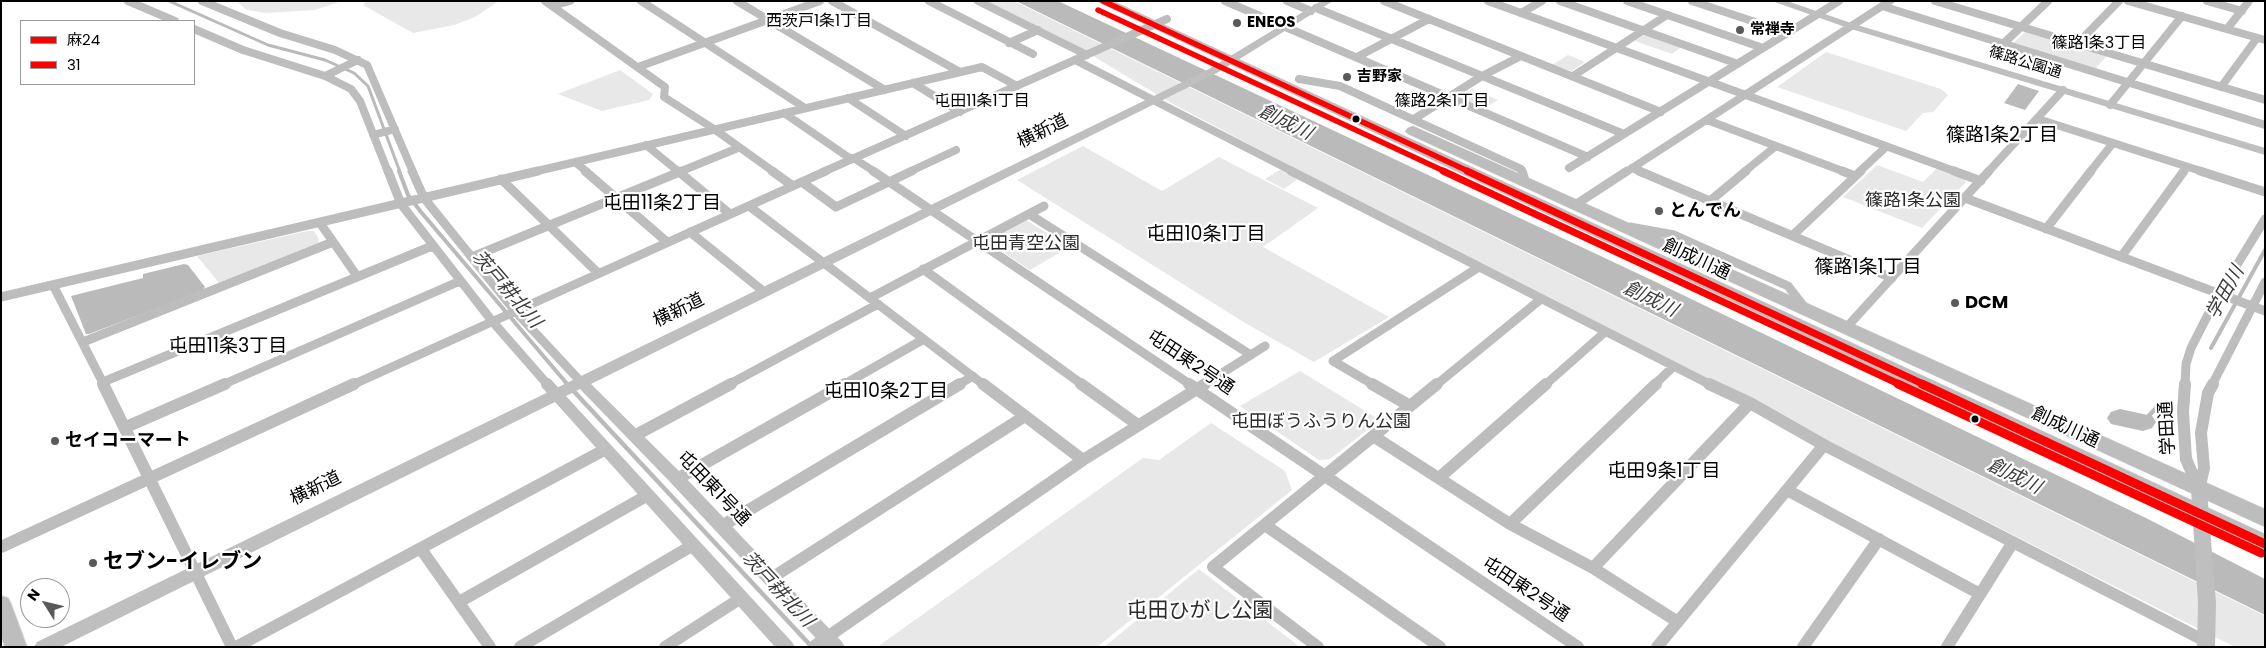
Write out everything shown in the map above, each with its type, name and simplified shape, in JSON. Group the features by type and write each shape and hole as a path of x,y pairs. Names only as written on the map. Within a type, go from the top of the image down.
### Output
{"highway":[{"name":"創成川通","path":"1102,1 1153,25 1299,79 2265,519"},
{"name":"創成川通","path":"1128,1 1167,19 1238,57 2200,515 2265,544"}],"main road":[{"path":"1,604 16,647"}],"street":[{"path":"128,1 173,20"},
{"path":"202,1 280,33 335,50 368,66 392,130 413,201 432,246 460,281 496,319 569,388"},
{"path":"548,4 570,1"},
{"path":"641,1 804,108"},
{"path":"737,1 884,90"},
{"path":"638,67 820,1"},
{"path":"832,1 960,72"},
{"path":"929,1 1033,54"},
{"path":"978,1 1087,55"},
{"path":"1225,1 1588,157"},
{"path":"1287,1 1392,39 1624,134"},
{"name":"横新道","path":"43,647 1213,71 1328,1"},
{"path":"1384,1 1660,112"},
{"path":"1488,1 1980,181"},
{"path":"1521,13 1542,1"},
{"path":"1560,1 1738,64"},
{"path":"1627,1 1763,48"},
{"path":"1692,1 1788,33"},
{"name":"篠路公園通","path":"1777,1 1851,26 2265,152"},
{"path":"1569,168 1839,1"},
{"path":"1575,205 1890,1"},
{"path":"1935,1 2265,100"},
{"path":"2003,44 2048,1"},
{"path":"2077,44 2119,1"},
{"path":"2128,1 2144,3 2261,39 2221,87"},
{"path":"2207,1 2242,11"},
{"path":"2227,29 2249,1"},
{"path":"1960,9 1970,2"},
{"path":"548,4 665,87 664,96 714,129 793,186"},
{"path":"1882,6 2265,126"},
{"path":"1573,76 1667,15"},
{"path":"2110,105 2142,63 2182,16"},
{"path":"1,547 513,311 1167,19"},
{"path":"1357,57 1429,19"},
{"path":"195,29 243,50 325,76 351,89 360,101 375,134 413,201 472,257 569,388 606,449 786,647"},
{"path":"1009,42 1038,30"},
{"path":"1414,119 1448,96 1520,56"},
{"path":"325,76 358,60"},
{"path":"1075,60 1673,367 1750,403 1824,445 2207,644 2204,541 2199,490"},
{"path":"1,297 982,67 1017,86"},
{"path":"1299,79 1340,86 1414,119 1520,169 1526,183"},
{"path":"913,83 960,112"},
{"path":"1846,328 2063,90"},
{"path":"848,98 906,136"},
{"name":"屯田東2号通","path":"784,113 848,157 855,159 932,209 1578,647"},
{"path":"2038,119 2265,192"},
{"path":"1707,120 1855,176"},
{"path":"375,134 392,130"},
{"path":"2046,229 2113,143"},
{"path":"646,145 730,214"},
{"path":"1710,201 1776,146"},
{"path":"1792,236 1886,147"},
{"path":"472,257 738,148"},
{"path":"802,182 836,207 956,150"},
{"path":"575,162 667,242"},
{"path":"2121,258 2187,167"},
{"path":"1632,168 1892,278"},
{"path":"501,179 598,273"},
{"path":"1965,198 2265,311"},
{"path":"749,206 1083,460"},
{"path":"634,436 874,301 923,269 1044,206"},
{"path":"1029,214 1251,355"},
{"name":"学田通","path":"2199,490 2186,460 2183,387 2186,364 2191,348 2265,219"},
{"path":"320,223 357,276"},
{"path":"690,232 763,291"},
{"path":"83,342 333,242"},
{"path":"102,382 432,246"},
{"path":"1410,406 1332,361 1478,267"},
{"path":"923,269 1138,425"},
{"path":"126,427 460,281"},
{"name":"学田通","path":"2199,490 2204,468 2201,434 2208,393 2248,306 2265,282"},
{"path":"53,285 126,427 232,647"},
{"path":"1318,647 1213,567 1541,299"},
{"path":"1438,478 1605,332"},
{"path":"677,479 924,339"},
{"path":"824,643 1083,460 1265,346"},
{"path":"1510,524 1673,367"},
{"path":"722,526 973,376"},
{"name":"屯田東1号通","path":"569,388 634,436 722,526 824,643"},
{"path":"1593,568 1750,403"},
{"path":"770,579 1025,416"},
{"path":"1373,436 1510,524 1593,568 1678,622"},
{"path":"1657,647 1824,445"},
{"path":"236,647 606,449"},
{"path":"1787,490 1980,594"},
{"path":"459,602 648,495"},
{"path":"1265,525 1440,647"},
{"path":"1803,647 1880,540"},
{"path":"1947,647 2013,542"},
{"path":"520,647 693,544"},
{"path":"421,549 490,647"},
{"path":"665,647 741,598"}],"green space":[{"path":"236,1 343,1 314,10 266,13 247,10"},
{"path":"367,1 499,1 475,17 454,25 413,33 363,5"},
{"path":"984,1 1014,1 2265,616 2265,647 2235,647 2076,567 1302,172 1171,103 1093,56"},
{"path":"2025,32 2107,56 2095,69 2013,43"},
{"path":"1644,35 1682,47 1672,54 1635,41"},
{"path":"1826,52 1941,89 1948,95 1933,112 1923,113 1906,131 1777,87"},
{"path":"1568,55 1585,62 1572,71 1552,65"},
{"path":"620,70 653,94 649,100 602,111 558,94"},
{"path":"1472,89 1498,100 1485,108 1462,98 1461,96"},
{"path":"1083,146 1162,191 1219,157 1318,208 1263,247 1389,317 1314,362 1245,323 1017,180"},
{"name":"篠路1条公園","path":"1877,165 1923,182 1937,168 1963,178 1966,182 1922,228 1843,197"},
{"path":"1281,169 1299,178 1284,189 1265,179"},
{"name":"屯田青空公園","path":"1026,220 1069,247 1030,270 986,241"},
{"path":"314,231 319,239 318,244 219,283 197,256"},
{"name":"屯田ぼうふうりん公園","path":"1300,371 1380,420 1330,459 1319,460 1240,406"},
{"path":"1211,423 1285,471 1292,490 1097,647 877,647 1143,458 1159,460"},
{"name":"屯田ひがし公園","path":"1199,569 1300,647 1104,647"}],"water":[{"name":"創成川","path":"1016,1 1058,1 1658,283 2148,519 2265,579 2265,615"},
{"path":"2018,84 2039,91 2025,110 2004,103"},
{"path":"184,264 188,265 205,287 202,291 86,334 71,296 143,278 143,274"}],"waterway":[{"name":"茨戸耕北川","path":"169,1 268,45 325,60 354,73 368,86 400,172"},
{"name":"茨戸耕北川","path":"399,171 408,195 421,212 568,385"},
{"name":"学田川","path":"2211,348 2265,250"},
{"name":"茨戸耕北川","path":"567,384 812,647"},
{"name":"学田川","path":"2143,422 2157,407"},
{"path":"2120,418 2143,422"}],"transit line":[{"name":"麻24","path":"1103,1 2265,544"},
{"name":"31","path":"1098,10 2261,553"}],"place":[{"name":"ENEOS","path":"1237,23"},
{"name":"常禅寺","path":"1740,30"},
{"name":"吉野家","path":"1347,77"},
{"name":"とんでん","path":"1659,211"},
{"name":"DCM","path":"1955,303"},
{"name":"セイコーマート","path":"55,441"},
{"name":"セブン-イレブン","path":"93,563"}],"district":[{"name":"西茨戸1条1丁目","path":"819,22"},
{"name":"篠路1条3丁目","path":"2099,44"},
{"name":"屯田11条1丁目","path":"982,102"},
{"name":"篠路2条1丁目","path":"1442,102"},
{"name":"篠路1条2丁目","path":"2002,136"},
{"name":"屯田11条2丁目","path":"662,204"},
{"name":"屯田10条1丁目","path":"1206,235"},
{"name":"篠路1条1丁目","path":"1868,268"},
{"name":"屯田11条3丁目","path":"228,347"},
{"name":"屯田10条2丁目","path":"886,392"},
{"name":"屯田9条1丁目","path":"1664,472"}]}
